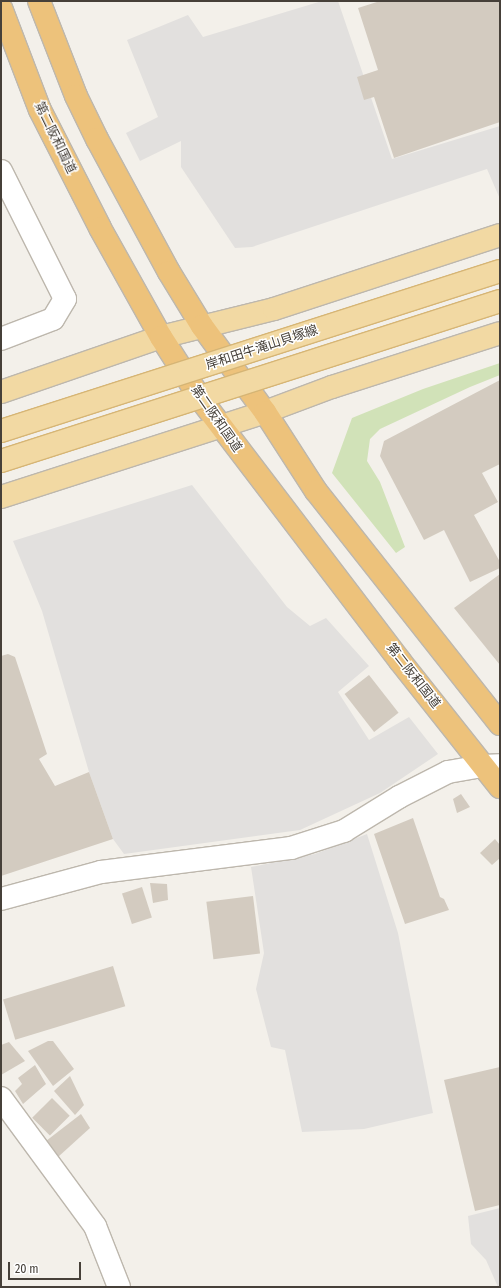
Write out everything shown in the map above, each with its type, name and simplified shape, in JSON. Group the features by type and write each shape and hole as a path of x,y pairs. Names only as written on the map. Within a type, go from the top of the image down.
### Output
{"highway":[{"path":"39,1 76,96 147,232 202,326 264,412 316,491 500,724"},
{"name":"第二阪和国道","path":"1,8 40,110 100,228 161,337 220,426 492,766 500,787"}],"main road":[{"path":"1,392 161,337 274,309 500,235"},
{"name":"岸和田牛滝山貝塚線","path":"1,431 500,271"},
{"path":"1,461 500,301"},
{"path":"1,497 264,412 332,386 500,333"}],"street":[{"path":"1,171 65,299 53,319 1,339"},
{"path":"1,388 45,376"},
{"path":"1,505 38,486"},
{"path":"1,899 101,872 291,848 344,831 399,797 448,772 492,766"},
{"path":"1,1098 95,1226 119,1287"}],"green space":[{"path":"500,363 500,375 470,387 380,429 370,439 367,461 380,482 405,547 396,553 332,473 352,418 423,389"}],"shaded area":[{"path":"322,1 338,1 392,159 500,126 500,199 487,169 252,247 235,248 181,167 181,141 140,161 126,133 158,117 127,40 188,15 203,37"},
{"path":"192,485 287,607 310,626 326,618 369,666 338,692 369,740 409,717 438,754 380,793 300,830 124,854 113,839 89,772 42,611 13,541"},
{"path":"367,834 398,933 433,1113 364,1129 302,1132 285,1050 271,1047 256,989 264,953 251,867 315,854"},
{"path":"500,1208 500,1287 498,1287 486,1260 471,1244 468,1216"}],"building":[{"path":"380,1 500,1 500,122 394,158 374,97 364,100 357,77 378,70 358,8"},
{"path":"500,380 500,464 482,473 498,502 474,515 500,562 500,568 470,582 444,530 424,540 380,456 384,441"},
{"path":"500,574 500,665 454,608"},
{"path":"8,654 15,657 47,754 39,759 55,786 89,772 113,839 1,876 1,656"},
{"path":"369,675 399,713 374,732 345,694"},
{"path":"461,794 470,807 457,813 453,799"},
{"path":"413,818 440,897 444,899 449,910 405,924 374,834"},
{"path":"495,839 500,845 500,858 492,865 480,853"},
{"path":"150,883 167,884 168,900 153,903"},
{"path":"142,887 152,917 132,924 122,893"},
{"path":"253,896 260,954 213,959 206,902"},
{"path":"113,966 125,1006 15,1040 3,1000"},
{"path":"48,1041 53,1041 74,1069 53,1086 28,1051"},
{"path":"9,1042 25,1061 1,1075 1,1045"},
{"path":"35,1065 46,1084 23,1104 15,1091 22,1084 18,1078"},
{"path":"500,1067 500,1205 475,1211 444,1080"},
{"path":"70,1076 84,1105 75,1115 54,1091"},
{"path":"52,1098 70,1116 50,1135 32,1118"},
{"path":"81,1114 90,1128 58,1157 46,1141"}]}
